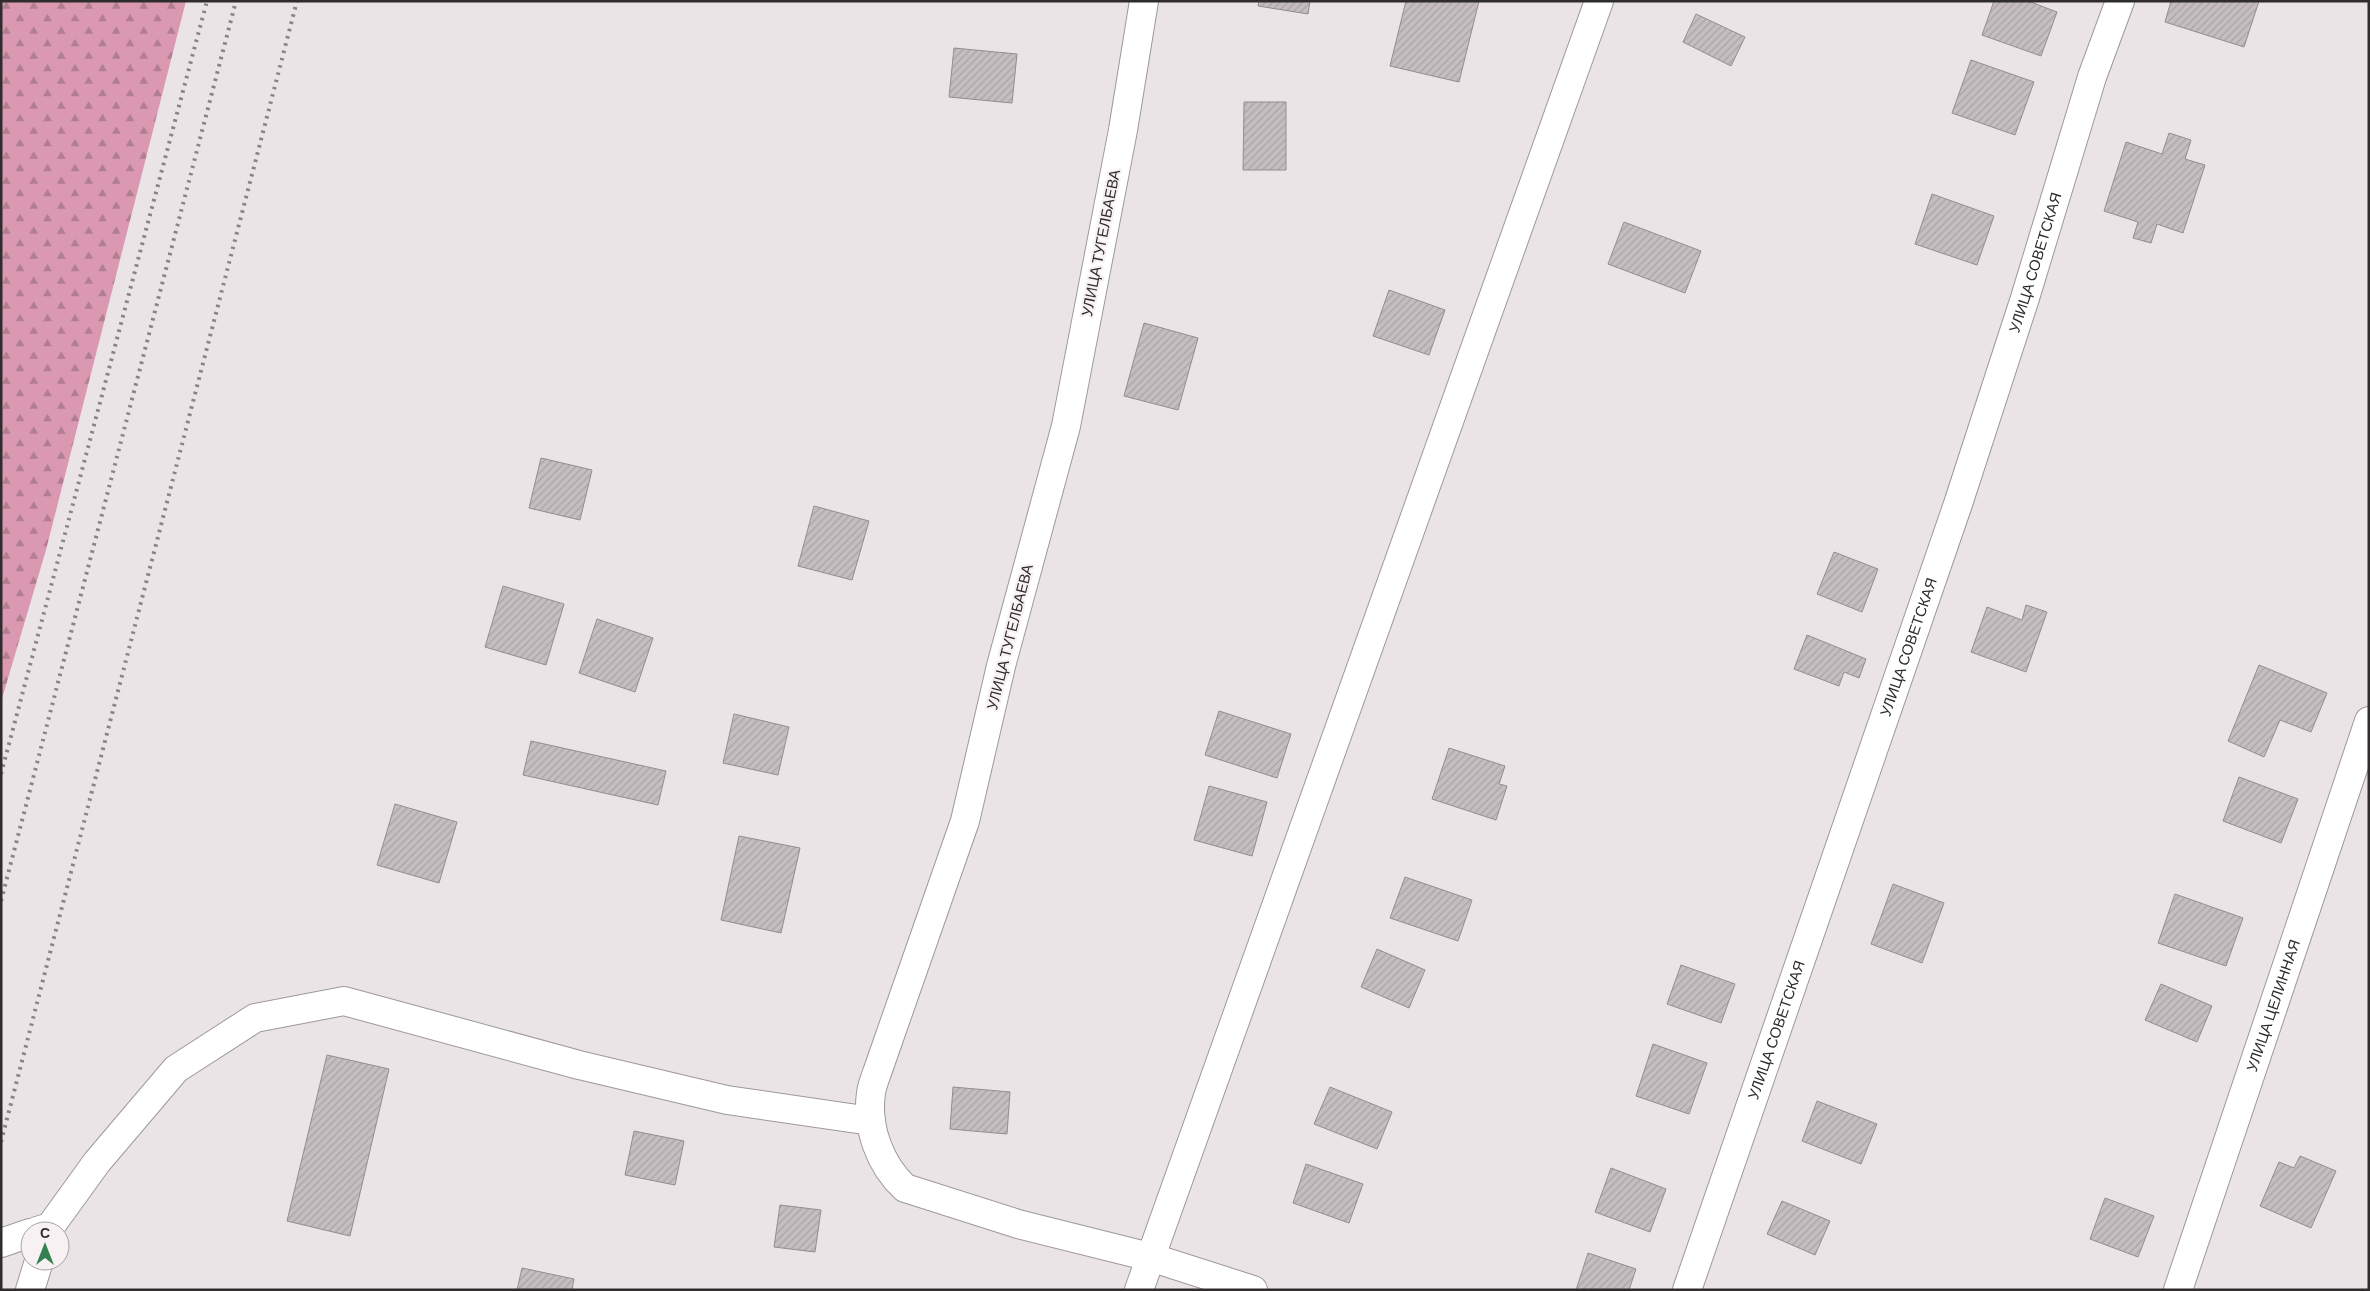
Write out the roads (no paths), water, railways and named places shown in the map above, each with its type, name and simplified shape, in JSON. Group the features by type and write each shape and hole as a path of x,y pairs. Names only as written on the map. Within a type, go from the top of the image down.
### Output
{"street":[{"name":"УЛИЦА ТУГЕЛБАЕВА","path":"1144,1 1122,130 1066,426 1001,666 965,822 871,1093 871,1121 885,1165 893,1177 905,1188 1018,1224 1150,1257 1253,1290"},
{"path":"1139,1290 1599,1"},
{"name":"УЛИЦА СОВЕТСКАЯ","path":"1687,1290 1958,504 2025,298 2092,77 2120,1"},
{"name":"УЛИЦА ЦЕЛИННАЯ","path":"2178,1290 2369,721"},
{"path":"50,1221 176,1069 255,1018 344,1001 579,1065 727,1100 871,1121"},
{"path":"1,1243 20,1237"},
{"path":"30,1290 36,1271"}],"railway":[{"path":"1,774 207,1"},
{"path":"1,901 236,1"},
{"path":"1,1142 297,1"}]}
